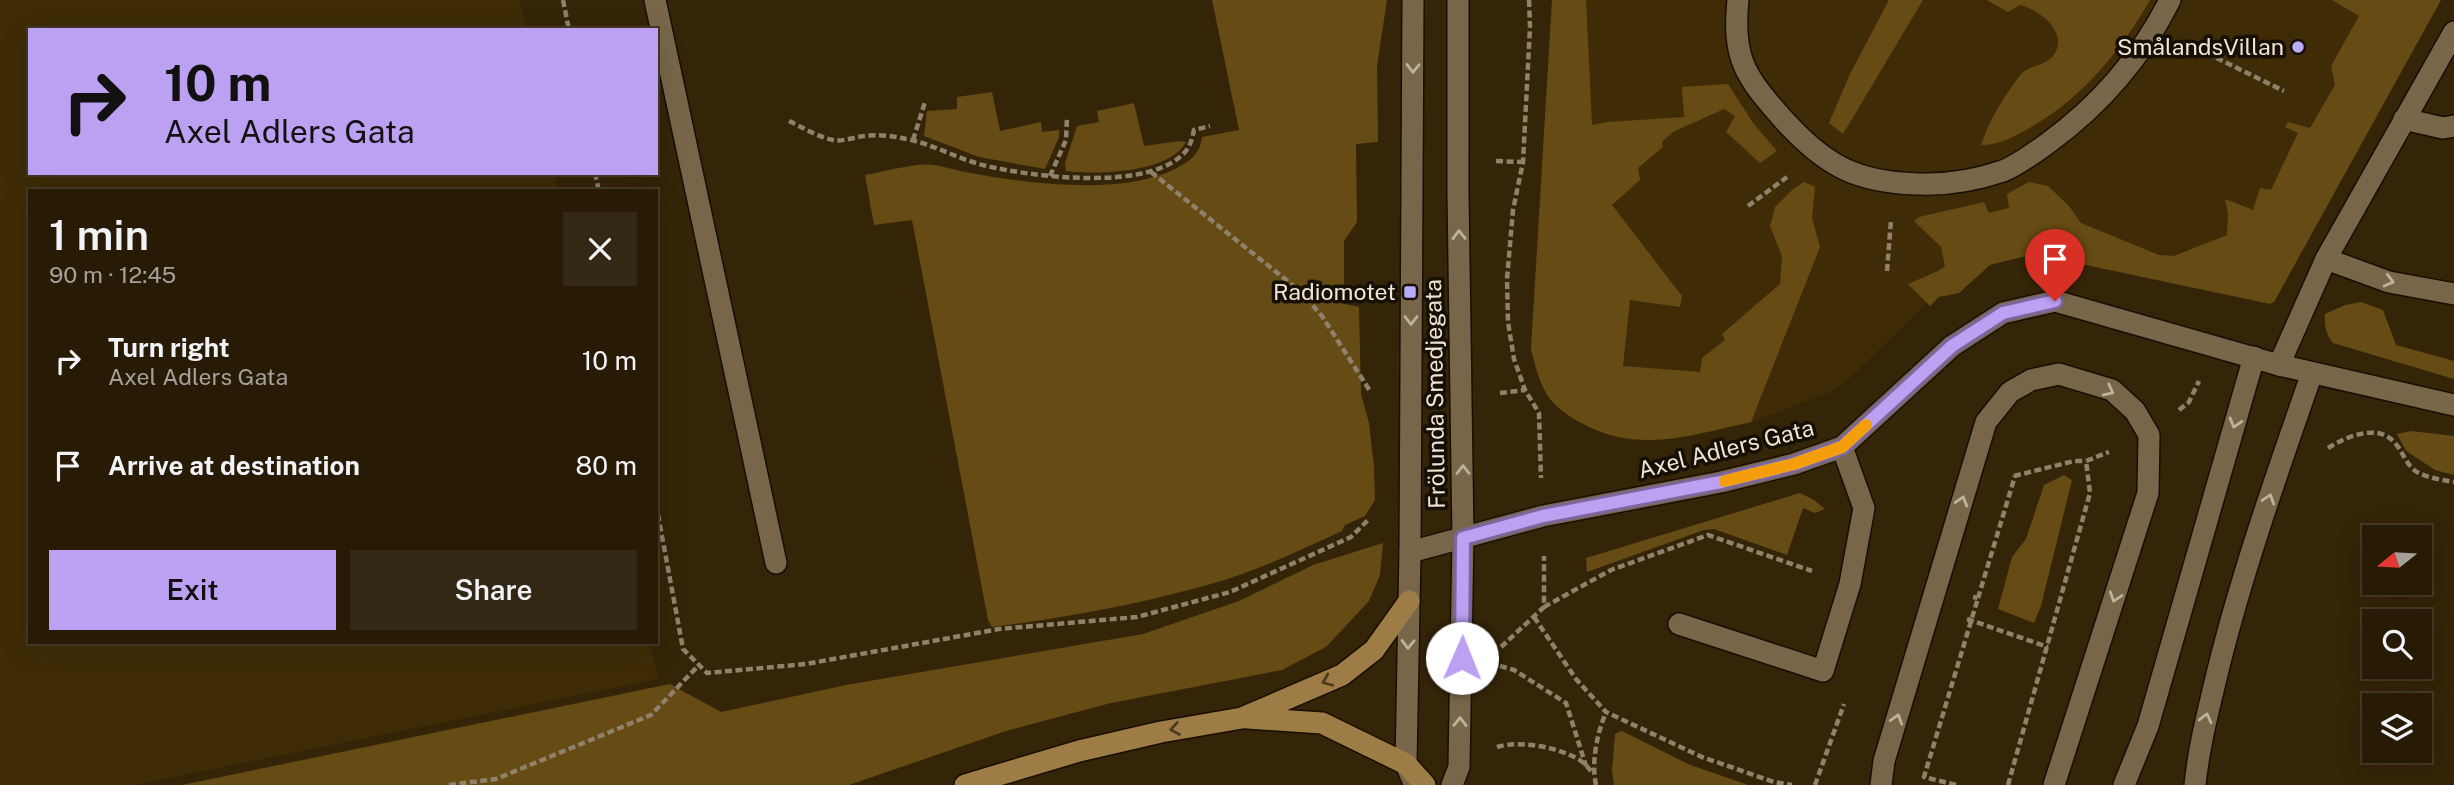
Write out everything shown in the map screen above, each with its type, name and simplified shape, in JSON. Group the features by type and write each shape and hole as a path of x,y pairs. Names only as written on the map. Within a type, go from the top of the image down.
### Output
{"main road":[{"path":"1242,718 1342,675 1374,650 1409,601"},
{"path":"965,785 1079,751 1161,732 1242,718 1322,723 1406,764 1424,785"}],"street":[{"path":"655,0 776,563"},
{"name":"Frölunda Smedjegata","path":"1413,0 1406,764 1415,785"},
{"name":"Frölunda Smedjegata","path":"1452,785 1459,767 1463,538 1458,0"},
{"path":"1738,0 1736,46 1741,61 1762,94 1802,140 1831,163 1862,178 1894,184 1938,184 1971,180 2006,170 2037,151 2073,125 2098,102 2134,61 2156,28 2170,0"},
{"path":"2279,365 2326,259 2454,32"},
{"path":"2404,119 2443,128 2454,126"},
{"path":"2326,259 2389,282 2454,294"},
{"name":"Axel Adlers Gata","path":"1410,552 1543,516 1733,479 1794,464 1842,447 1952,346 2003,313 2055,301 2279,365 2454,405"},
{"path":"2124,785 2148,726 2254,358"},
{"path":"2195,785 2199,749 2231,618 2312,373"},
{"path":"1881,785 1884,761 1986,422 2010,392 2031,380 2059,374 2112,390 2135,411 2149,435 2150,461 2148,493 2054,785"},
{"path":"1679,624 1823,670 1850,584 1864,508 1842,447"},
{"path":"2138,785 2148,726"}],"path":[{"path":"564,0 569,28"},
{"path":"1529,0 1531,27 1523,162 1513,210 1507,279 1508,322 1514,359 1525,390 1539,413 1544,607"},
{"path":"2156,28 2284,91"},
{"path":"913,140 925,102"},
{"path":"1050,176 1066,140 1067,117"},
{"path":"789,121 834,141 867,135 889,135 913,140 988,166 1050,176 1104,177 1150,171 1174,162 1185,153 1194,130 1210,126"},
{"path":"1496,161 1523,162"},
{"path":"1150,171 1300,291 1322,317 1378,404 1411,401"},
{"path":"1887,271 1894,184"},
{"path":"1463,397 1525,390"},
{"path":"2324,450 2357,435 2373,433 2387,436 2394,442 2406,462 2417,471 2454,482"},
{"path":"2006,475 2015,476 2074,461 2086,461 2108,452"},
{"path":"2008,785 2090,493 2086,461"},
{"path":"1956,785 1924,777 2015,476"},
{"path":"658,515 683,649 707,673 806,664 999,629 1137,617 1230,592 1352,537 1374,513"},
{"path":"1494,656 1544,607 1611,570 1708,535 1850,584"},
{"path":"1969,596 1979,598"},
{"path":"1534,617 1576,679 1606,712 1702,757 1774,782 1792,785"},
{"path":"1489,662 1514,670 1566,703 1586,766"},
{"path":"449,785 496,779 651,715 699,665"},
{"path":"1596,785 1594,774 1599,730 1606,712"},
{"path":"1494,748 1504,745 1530,746 1560,751 1581,760 1594,774"}],"shaded area":[{"path":"0,0 520,0 526,28 28,28 28,175 555,175 558,189 28,189 28,644 650,644 658,679 134,785 0,785"},
{"path":"1212,0 1387,0 1377,66 1378,142 1356,144 1357,222 1344,241 1344,304 1359,307 1361,394 1369,423 1375,500 1365,516 1345,525 1342,531 1228,579 1111,608 992,627 988,620 912,220 874,225 865,175 927,164 1020,181 1103,185 1155,177 1177,168 1194,156 1202,137 1239,130"},
{"path":"1552,0 2441,0 2274,302 2054,238 2004,228 1851,377 1831,392 1751,422 1674,439 1641,441 1615,438 1570,417 1550,398 1538,373 1531,349"},
{"path":"1552,0 1586,0 1592,125 1684,117 1682,87 1728,84 1753,123 1777,151 1760,163 1726,132 1735,116 1724,109 1673,132 1662,142 1663,147 1638,168 1640,180 1612,205 1682,296 1680,307 1630,300 1623,366 1700,372 1702,358 1725,340 1722,334 1780,284 1782,256 1770,226 1775,207 1804,182 1815,187 1812,218 1820,247 1751,422 1670,439 1630,439 1609,435 1573,418 1554,404 1543,388 1531,349"},
{"path":"1889,0 1923,0 1843,134 1829,123 1850,74"},
{"path":"1987,0 2150,0 2111,58 2079,92 2022,132 1998,143 1981,145 1988,126 2009,90 2027,69 2050,59 2058,42 2052,26 2037,12 2020,5 2008,12"},
{"path":"2332,0 2441,0 2274,302 2270,304 2034,254 1990,265 1959,293 1939,297 1930,306 1908,284 1945,266 1941,247 1914,221 1919,217 1984,202 1989,213 2009,208 2007,194 2029,182 2048,186 2069,206 2081,223 2159,255 2174,256 2227,235 2228,214 2225,199 2253,210 2260,188 2271,190 2298,133 2285,127 2288,122 2310,128 2335,85 2331,66 2359,16"},
{"path":"992,92 1000,131 1041,122 1042,132 1059,130 1059,137 1045,169 979,157 924,136 927,111 957,109 957,97"},
{"path":"1134,103 1144,146 1186,142 1178,152 1165,160 1132,170 1096,173 1066,171 1065,163 1077,126 1099,122 1097,111"},
{"path":"2361,302 2383,310 2396,345 2454,361 2454,379 2333,343 2326,330 2325,314 2345,305"},
{"path":"2411,431 2454,436 2454,475 2435,470 2406,451 2397,434"},
{"path":"2064,475 2072,480 2041,606 2034,623 1998,609 2012,557 2026,539 2044,485"},
{"path":"1800,493 1825,509 1815,513 1803,508 1787,555 1714,529 1704,530 1587,572 1586,558"},
{"path":"1383,543 1380,575 1369,601 1326,647 1282,670 1111,703 1006,731 849,785 182,785 670,684 721,712 846,685 1143,634 1239,601 1313,565"},
{"path":"1622,731 1688,764 1748,785 1614,785 1612,770 1615,734"}],"slow traffic":[{"path":"1725,481 1794,464 1842,447 1866,425"}],"place":[{"name":"SmålandsVillan","path":"2298,47"},
{"name":"Radiomotet","path":"1410,292"}],"route":[{"path":"1462,658 1463,538 1543,516 1721,482 1794,464 1842,447 1952,346 2003,313 2055,301"}]}
